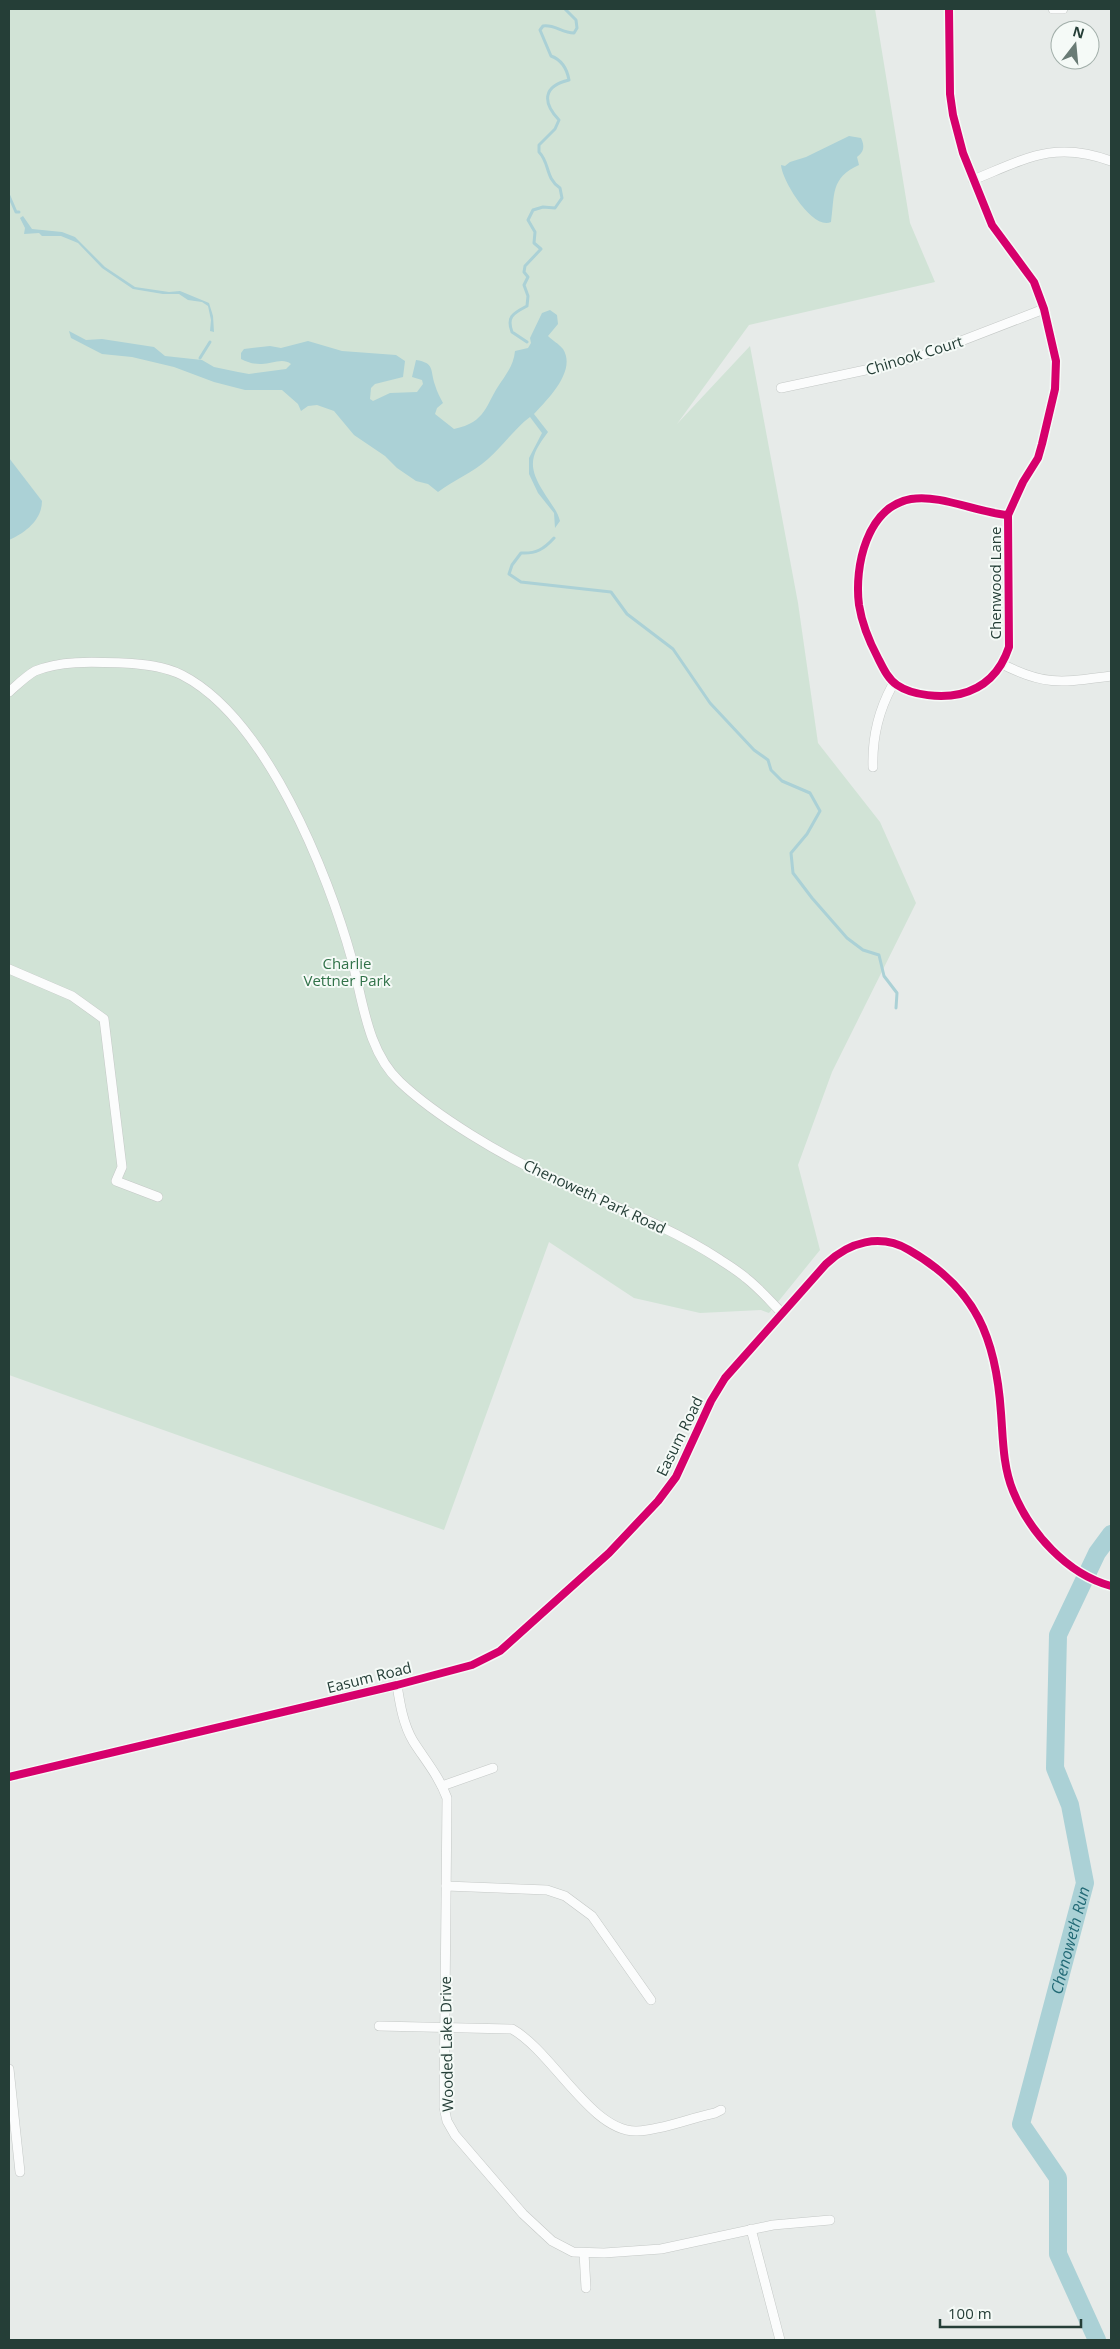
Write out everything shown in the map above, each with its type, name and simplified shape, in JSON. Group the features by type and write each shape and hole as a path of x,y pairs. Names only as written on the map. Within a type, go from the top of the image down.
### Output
{"street":[{"name":"Chenwood Lane","path":"949,9 948,69 953,115 962,153 992,225 1034,282 1044,309 1056,361 1055,389 1038,458 1022,482 1008,515 1009,647 1002,664 987,682 977,688 956,695 925,694 896,684 885,672 869,641 859,603 860,569 870,532 876,522 890,508 900,503 922,498 1008,515"},
{"path":"1053,9 1063,9"},
{"path":"973,180 1048,152 1082,152 1111,161"},
{"name":"Chinook Court","path":"781,388 898,363 930,353 1044,309"},
{"name":"Chenoweth Park Road","path":"9,692 35,672 54,667 96,662 153,666 181,675 203,689 228,711 252,739 278,780 321,868 352,959 373,1038 385,1064 397,1080 419,1099 468,1131 532,1168 664,1227 697,1245 745,1276 782,1313"},
{"path":"1002,664 1020,673 1047,681 1078,682 1111,676"},
{"path":"873,767 872,750 878,716 892,686 896,684"},
{"path":"9,969 72,996 104,1019 122,1167 116,1181 158,1197"},
{"name":"Easum Road","path":"9,1777 397,1685 472,1665 500,1650 609,1553 635,1527 676,1477 720,1385 782,1313 834,1257 844,1250 863,1242 878,1241 900,1245 920,1256 938,1270 971,1305 989,1338 997,1370 1004,1457 1014,1492 1037,1532 1055,1553 1077,1571 1093,1580 1111,1586"},
{"name":"Wooded Lake Drive","path":"397,1685 400,1709 408,1732 442,1786 447,1798 444,2107 447,2121 454,2135 523,2214 552,2242 573,2252 661,2249 752,2229 830,2220"},
{"path":"442,1786 493,1768"},
{"path":"446,1886 547,1890 565,1896 592,1916 652,2000"},
{"path":"379,2026 512,2029 521,2034 545,2056 599,2116 620,2128 639,2131 722,2110"},
{"path":"9,2069 20,2172"},
{"path":"752,2229 780,2340"},
{"path":"584,2253 586,2288"}],"green space":[{"name":"Charlie Vettner Park","path":"9,9 875,9 910,223 935,282 749,325 677,424 750,346 798,603 818,743 880,822 916,903 832,1072 798,1165 820,1250 769,1313 761,1310 700,1313 634,1298 549,1242 444,1530 9,1375"}],"water":[{"path":"849,136 861,138 862,151 857,157 859,165 850,170 838,182 834,196 831,222 824,223 816,219 800,203 787,182 781,165 785,166"},
{"path":"23,216 32,229 62,232 75,237 105,267 135,287 169,292 180,291 209,303 213,316 214,332 210,331 211,320 208,306 202,302 188,300 179,294 163,294 133,289 102,268 78,243 61,236 42,236 39,233 24,234 25,228 20,218"},
{"path":"550,310 557,315 558,324 548,336 563,349 566,366 563,376 553,393 534,414 548,432 535,454 533,467 538,482 559,517 560,521 555,528 554,513 538,493 529,474 529,458 542,433 530,417 488,459 438,492 428,484 416,481 397,468 385,456 354,435 334,411 317,405 308,406 301,411 298,404 282,390 245,390 214,382 174,367 132,357 102,354 71,338 69,331 86,340 102,339 154,347 165,356 202,360 214,367 249,374 286,369 291,364 284,361 264,364 250,363 241,359 241,353 244,349 270,346 281,348 308,341 342,351 396,355 405,361 403,377 375,384 371,388 370,399 373,401 390,393 417,392 423,384 422,380 412,377 416,360 422,361 431,368 436,388 443,403 437,408 435,414 454,429 473,422 484,412 510,367 515,351 528,348 531,343 530,338 542,313"},
{"path":"9,458 42,501 39,514 32,525 21,534 9,540"}],"waterway":[{"path":"527,342 512,332 510,322 515,313 527,306 528,296 524,285 528,277 524,272 525,266 541,249 534,243 535,232 528,220 533,210 543,207 555,208 562,198 560,188 552,180 545,161 539,152 539,145 555,129 559,120 550,107 548,95 554,86 569,80 563,65 551,56 540,30 543,26 547,26 574,33 577,28 576,20 565,9"},
{"path":"9,196 16,212 19,212"},
{"path":"200,358 210,342"},
{"path":"554,538 539,550 531,553 521,553 512,565 509,574 521,582 611,592 627,614 673,649 710,703 754,750 768,760 771,770 782,781 810,793 820,811 807,834 791,853 793,873 847,938 863,950 879,955 884,976 897,993 896,1008"},
{"name":"Chenoweth Run","path":"1097,2340 1058,2254 1058,2178 1021,2124 1085,1883 1070,1805 1055,1768 1058,1635 1097,1553 1111,1534"}],"cycle path":[{"path":"949,9 950,94 953,115 963,153 992,225 1034,282 1044,309 1056,361 1055,389 1038,458 1023,482 1008,515 1009,647 1006,656 997,671 984,683 977,688 960,694 945,696 919,694 897,685 886,673 872,645 864,626 859,605 859,573 862,556 874,526 884,513 896,504 911,499 923,498 947,501 996,514 1008,515"},
{"path":"9,1777 397,1685 472,1665 500,1651 609,1553 658,1501 676,1477 711,1401 725,1378 826,1264 845,1250 865,1242 887,1242 909,1250 932,1265 967,1299 979,1318 988,1339 994,1362 1005,1463 1020,1507 1040,1536 1065,1562 1095,1580 1111,1586"}]}
